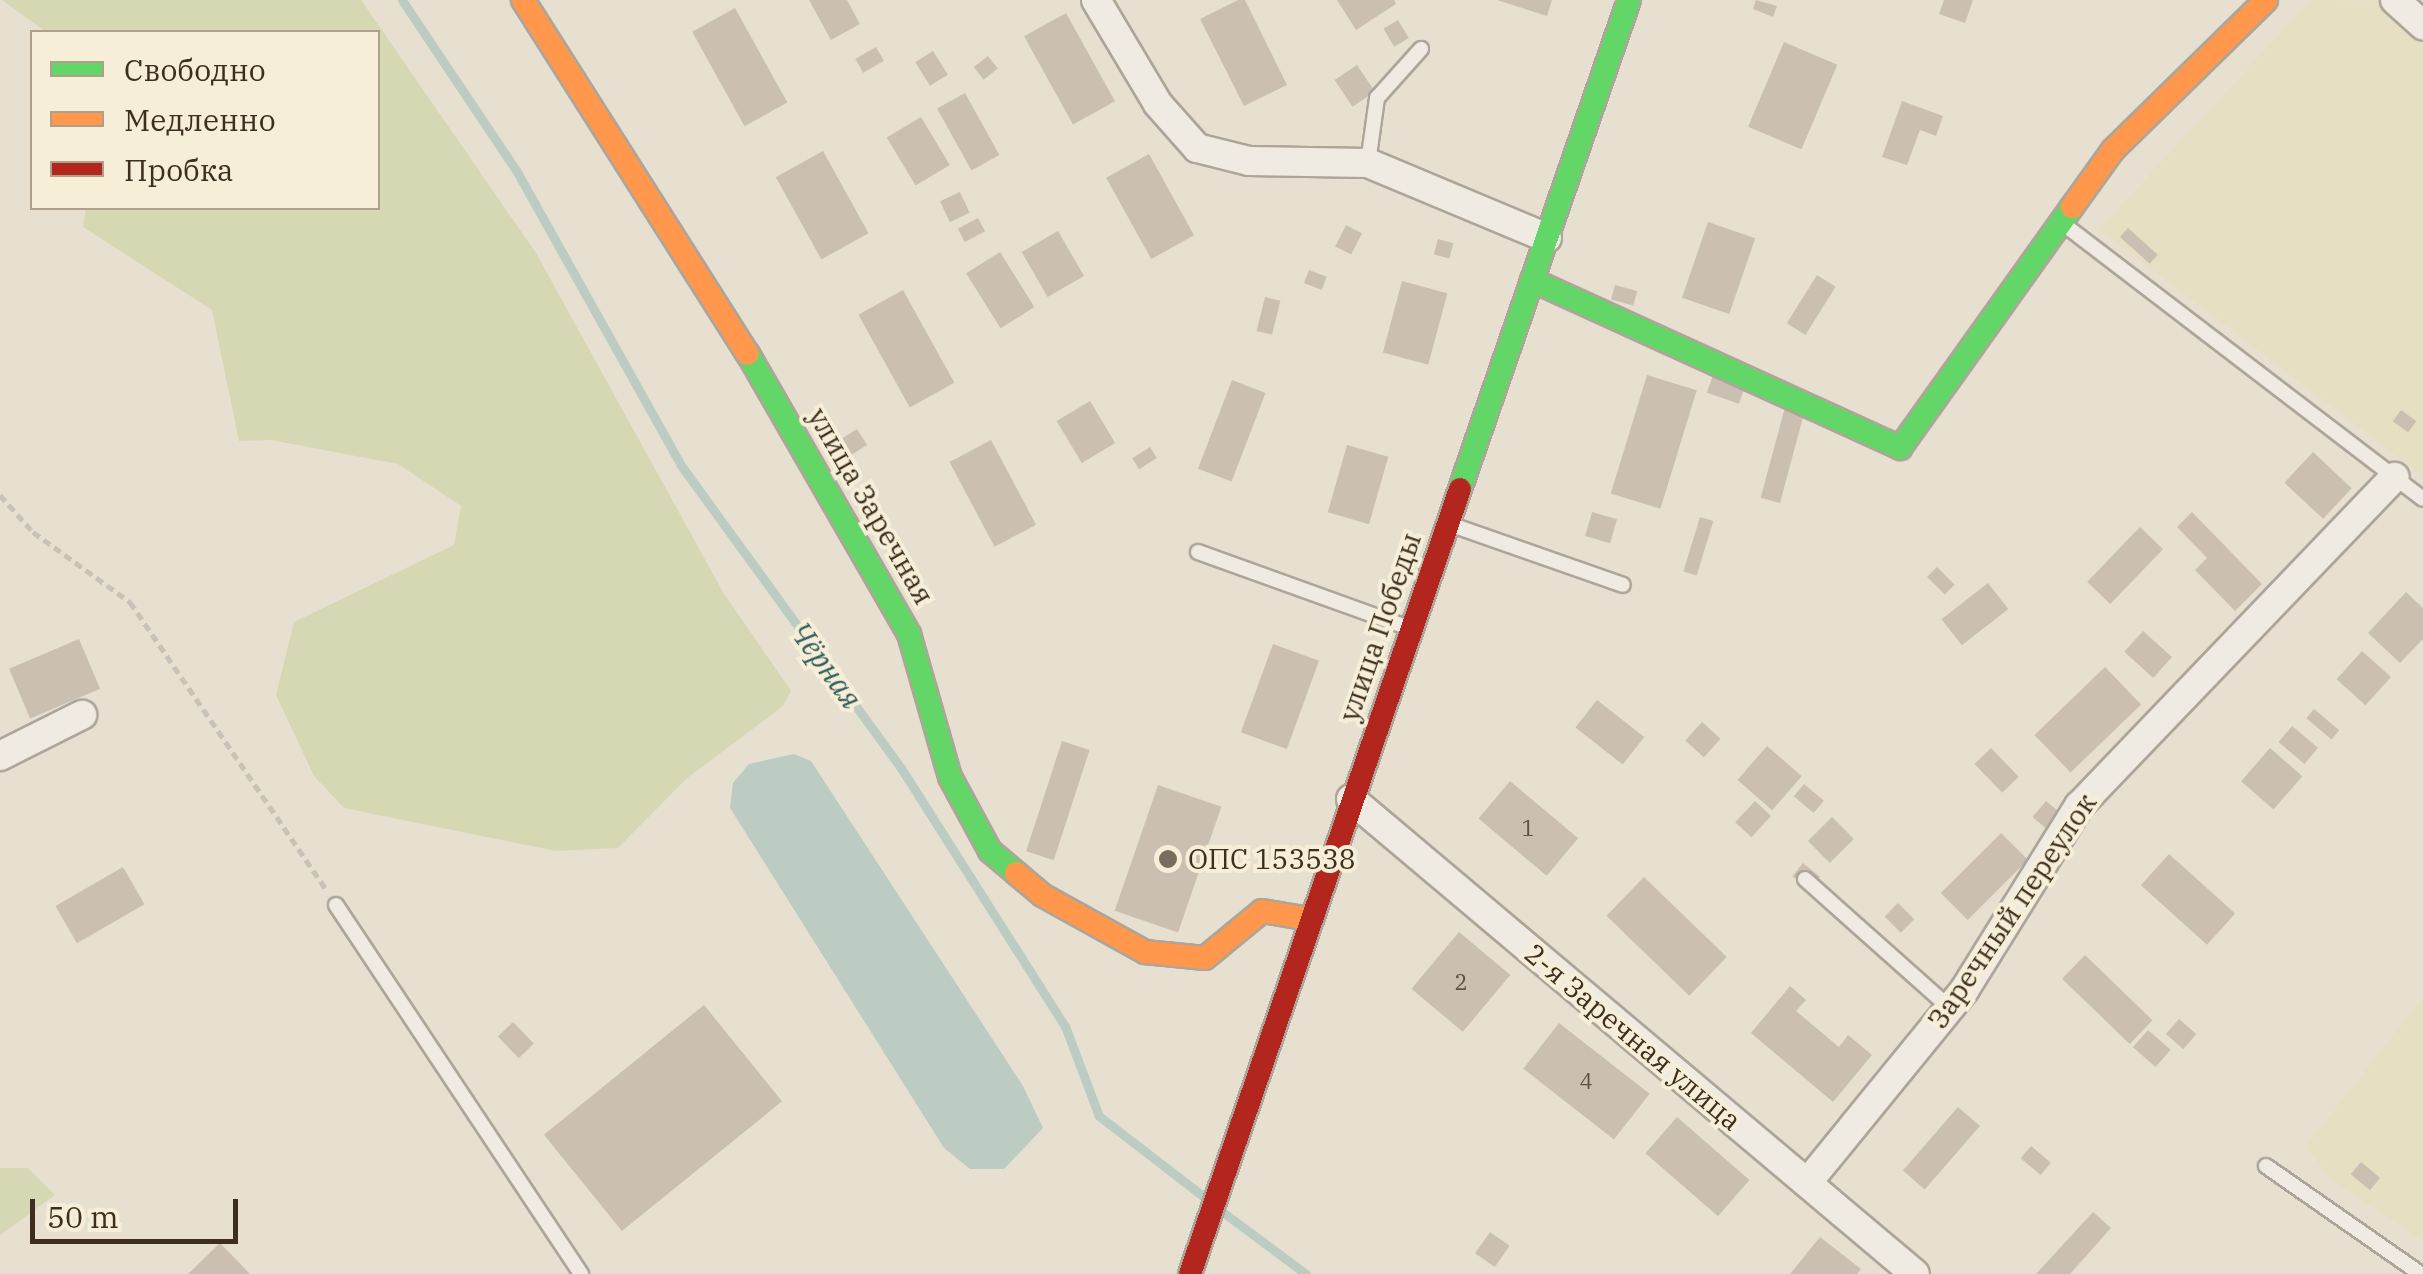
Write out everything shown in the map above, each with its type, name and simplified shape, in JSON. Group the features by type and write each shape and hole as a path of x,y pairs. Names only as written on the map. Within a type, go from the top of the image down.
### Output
{"street":[{"name":"улица Заречная","path":"523,0 697,268 871,561 909,634 950,778 990,851 1042,895 1145,952 1205,958 1262,910 1310,920"},
{"path":"1096,0 1158,104 1197,148 1249,161 1368,162 1547,238"},
{"name":"улица Победы","path":"1190,1274 1629,0"},
{"path":"1532,280 1900,448 2061,222 2150,108 2266,0"},
{"path":"2395,0 2423,25"},
{"name":"Заречный переулок","path":"1807,1183 1950,1008 2079,806 2395,477"},
{"path":"0,756 82,715"},
{"name":"2-я Заречная улица","path":"1351,799 1915,1274"}],"lane":[{"path":"1368,162 1377,98 1422,50"},
{"path":"2061,222 2423,499"},
{"path":"1448,524 1623,585"},
{"path":"1198,552 1411,628"},
{"path":"1804,880 1950,1008"},
{"path":"336,906 581,1274"},
{"path":"2266,1166 2421,1274"}],"path":[{"path":"0,496 33,532 130,602 336,906"}],"shaded area":[{"path":"2311,0 2423,2 2423,476 2099,229"},
{"path":"794,754 811,761 1023,1086 1043,1128 1004,1169 970,1169 944,1148 730,808 733,783 749,764"},
{"path":"2423,997 2423,1241 2331,1180 2306,1146"}],"green space":[{"path":"2,0 361,0 536,253 723,592 791,691 783,706 686,779 618,848 556,851 344,808 314,776 276,695 294,622 454,545 461,506 398,464 271,440 239,441 212,310 83,227 86,210 380,210 380,30 43,30"},
{"path":"0,1168 28,1168 55,1195 0,1235"}],"building":[{"path":"809,0 847,0 860,24 831,40"},
{"path":"1245,0 1287,85 1244,106 1200,19"},
{"path":"1337,0 1394,0 1396,4 1356,30"},
{"path":"1497,0 1552,0 1547,16"},
{"path":"1756,0 1777,6 1773,17 1753,9"},
{"path":"1944,0 1973,0 1965,23 1939,14"},
{"path":"735,8 787,102 745,126 692,32"},
{"path":"1066,13 1115,101 1073,125 1024,36"},
{"path":"1398,20 1409,38 1394,47 1383,29"},
{"path":"1784,42 1837,65 1801,149 1748,127"},
{"path":"876,47 884,61 863,73 855,59"},
{"path":"933,51 948,75 930,86 915,62"},
{"path":"988,56 998,69 984,80 974,67"},
{"path":"1357,65 1375,92 1353,107 1335,80"},
{"path":"965,93 999,155 971,171 937,109"},
{"path":"1902,101 1943,116 1936,136 1920,130 1907,165 1882,157"},
{"path":"921,117 950,165 916,186 887,138"},
{"path":"823,151 869,233 821,259 776,177"},
{"path":"1149,154 1194,235 1151,259 1106,178"},
{"path":"960,192 970,213 950,222 940,201"},
{"path":"978,218 985,231 965,242 958,229"},
{"path":"1708,222 1755,238 1729,314 1682,298"},
{"path":"1346,225 1362,233 1351,255 1335,246"},
{"path":"2128,228 2158,255 2150,264 2120,237"},
{"path":"1058,231 1084,276 1048,297 1022,252"},
{"path":"1438,239 1453,243 1449,259 1434,254"},
{"path":"1000,252 1034,307 1001,328 966,273"},
{"path":"1309,270 1327,277 1322,290 1304,283"},
{"path":"1817,275 1836,287 1805,335 1787,323"},
{"path":"1402,281 1447,293 1428,365 1383,352"},
{"path":"1615,285 1637,291 1633,305 1611,299"},
{"path":"903,290 954,383 910,407 858,315"},
{"path":"1265,297 1281,301 1272,335 1257,331"},
{"path":"1714,372 1746,383 1739,404 1707,393"},
{"path":"1647,375 1697,390 1660,509 1611,494"},
{"path":"1232,380 1266,393 1232,482 1198,469"},
{"path":"1090,401 1115,443 1082,463 1057,421"},
{"path":"1785,407 1804,412 1780,503 1761,498"},
{"path":"2401,410 2416,421 2408,432 2393,421"},
{"path":"857,429 867,445 849,456 839,440"},
{"path":"991,440 1036,525 995,547 950,462"},
{"path":"1347,445 1388,457 1369,524 1328,512"},
{"path":"1150,447 1157,458 1139,469 1132,458"},
{"path":"2313,452 2352,488 2323,519 2284,483"},
{"path":"1592,512 1617,519 1610,543 1585,536"},
{"path":"2192,512 2262,584 2235,611 2195,570 2207,558 2177,527"},
{"path":"1700,517 1713,521 1697,576 1683,572"},
{"path":"2140,527 2163,549 2110,604 2087,582"},
{"path":"1937,567 1955,585 1945,595 1927,577"},
{"path":"1988,583 2008,609 1962,645 1942,619"},
{"path":"2406,592 2423,608 2423,639 2400,663 2368,633"},
{"path":"2143,631 2172,657 2153,678 2124,652"},
{"path":"79,639 100,689 30,718 9,669"},
{"path":"1273,644 1319,661 1287,749 1241,732"},
{"path":"2362,651 2391,677 2366,705 2337,679"},
{"path":"2105,667 2141,704 2071,772 2035,735"},
{"path":"1597,700 1644,737 1623,765 1575,728"},
{"path":"2314,709 2339,730 2332,739 2306,718"},
{"path":"1702,722 1721,739 1704,757 1685,741"},
{"path":"2292,726 2318,748 2305,764 2279,742"},
{"path":"1062,741 1090,750 1054,860 1026,851"},
{"path":"1767,746 1802,776 1772,810 1737,780"},
{"path":"1991,748 2019,777 2002,793 1974,764"},
{"path":"2270,748 2302,776 2274,809 2241,781"},
{"path":"1510,781 1578,838 1547,876 1479,819"},
{"path":"1804,784 1824,801 1814,813 1794,796"},
{"name":"ОПС 153538","path":"1158,785 1221,807 1178,933 1115,911"},
{"path":"1755,801 1771,816 1751,837 1735,822"},
{"path":"2046,801 2065,817 2052,833 2033,817"},
{"path":"1832,817 1854,839 1830,863 1808,841"},
{"path":"2001,833 2028,860 1968,920 1941,893"},
{"path":"2169,854 2235,914 2207,945 2141,885"},
{"path":"1803,863 1820,877 1809,890 1792,876"},
{"path":"123,867 144,904 77,943 55,906"},
{"path":"1644,877 1727,957 1689,996 1606,916"},
{"path":"1898,903 1914,919 1901,933 1885,916"},
{"path":"1459,932 1510,975 1463,1032 1411,989"},
{"path":"2085,955 2153,1020 2130,1044 2062,979"},
{"path":"1790,986 1806,1000 1796,1011 1839,1047 1848,1035 1872,1055 1833,1102 1751,1033"},
{"path":"704,1005 782,1101 622,1231 544,1135"},
{"path":"2179,1019 2196,1034 2183,1049 2166,1034"},
{"path":"513,1022 534,1044 519,1058 498,1037"},
{"path":"1559,1023 1650,1094 1614,1140 1523,1069"},
{"path":"2148,1030 2171,1050 2156,1067 2133,1047"},
{"path":"1958,1107 1980,1126 1925,1189 1903,1170"},
{"path":"1677,1117 1749,1180 1718,1216 1646,1153"},
{"path":"2031,1146 2051,1163 2041,1175 2021,1158"},
{"path":"2361,1162 2380,1178 2370,1190 2351,1174"},
{"path":"2093,1212 2111,1228 2070,1274 2036,1274"},
{"path":"1490,1232 1510,1246 1495,1267 1475,1253"},
{"path":"1820,1237 1861,1269 1857,1274 1790,1274"},
{"path":"220,1243 250,1274 188,1274"}],"waterway":[{"name":"Чёрная","path":"402,0 516,170 680,464 901,768 1065,1026 1099,1116 1204,1197"},
{"name":"Чёрная","path":"1220,1210 1306,1274"}],"traffic: fast":[{"path":"1460,489 1629,0"},
{"path":"1532,280 1900,448 2072,207"},
{"path":"748,354 909,634 950,777 990,851 1016,873"}],"traffic: slow":[{"path":"523,0 748,354"},
{"path":"2072,207 2113,150 2266,0"},
{"path":"1016,873 1042,895 1145,952 1205,958 1262,911 1310,919"}],"traffic: jam":[{"path":"1190,1274 1460,489"}],"place":[{"name":"ОПС 153538","path":"1168,859"}]}
